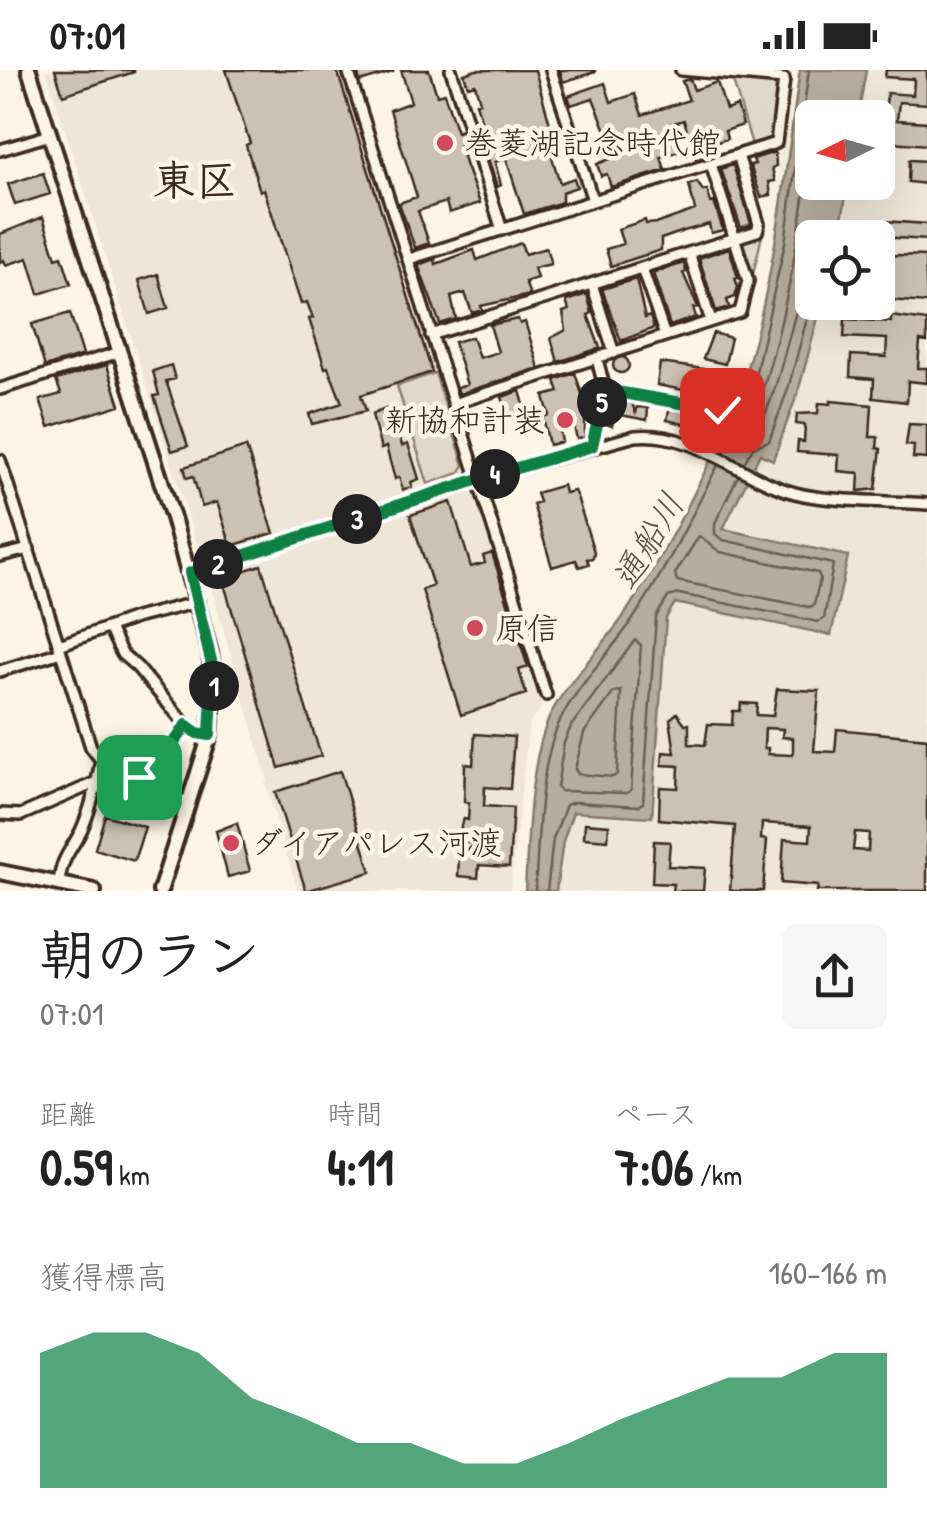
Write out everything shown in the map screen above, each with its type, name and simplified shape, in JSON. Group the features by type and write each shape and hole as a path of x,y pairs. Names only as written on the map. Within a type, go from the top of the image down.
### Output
{"street":[{"path":"29,70 190,573 213,669 210,735 160,891"},
{"path":"348,70 546,695"},
{"path":"451,70 502,230"},
{"path":"551,70 593,201"},
{"path":"409,259 776,143 784,79 682,70"},
{"path":"0,150 50,135"},
{"path":"431,335 758,231 760,224 738,155"},
{"path":"453,404 740,312 748,281 711,164"},
{"path":"688,253 711,321"},
{"path":"642,268 665,336"},
{"path":"592,284 614,353"},
{"path":"0,389 120,352"},
{"path":"592,446 605,390 598,359"},
{"path":"605,390 722,410"},
{"path":"190,573 476,480 592,446 645,435 678,440 706,450 795,493 927,504"},
{"path":"0,462 4,489 29,549 92,747 101,760 188,802"},
{"path":"0,556 29,549"},
{"path":"0,671 135,618 198,602"},
{"path":"110,630 122,654 186,725 197,733 210,735"},
{"path":"139,777 186,725"},
{"path":"53,884 62,860 80,833 101,760"},
{"path":"0,814 21,815 97,782"},
{"path":"0,872 94,891"}],"shaded area":[{"path":"46,70 342,70 542,707 529,724 510,891 298,891 215,601"},
{"path":"866,70 927,70 927,891 556,891 563,841 572,812 652,817 665,624 676,603 830,635 848,556 723,530 760,453 772,459 817,320 895,320 895,220 842,220 845,200 895,200 895,100 861,100"},
{"path":"733,81 776,83 780,88 773,135 768,140 752,145"},
{"path":"763,231 752,279 740,241"},
{"path":"435,373 464,465 459,473 428,484 397,386"}],"water":[{"path":"800,70 866,70 861,100 796,100"},
{"path":"795,106 795,200 845,200 842,220 795,220 795,320 817,320 798,392 773,460 760,454 723,529 848,556 831,635 675,603 666,618 652,817 573,812 563,841 556,891 525,891 533,780 549,718 652,570 723,433 753,347 781,208"}],"building":[{"path":"55,70 134,70 134,72 63,95"},
{"path":"226,70 337,70 432,372 361,395 366,411 312,424 309,414 342,403 328,367 325,368 307,302 301,304 264,189 260,191 246,145 250,143"},
{"path":"357,70 392,70 393,72 360,82"},
{"path":"401,70 429,70 437,95 444,93 457,132 463,133 466,143 460,145 480,203 449,213 446,202 418,211 429,243 415,248 399,203 417,197 390,110 411,102"},
{"path":"476,70 535,70 550,124 563,150 551,154 560,183 574,178 577,187 562,192 562,202 524,214 506,158 495,162 501,185 497,187 478,128 483,126 475,84 468,86 464,74"},
{"path":"560,70 595,70 595,72 563,82"},
{"path":"886,70 927,70 927,104 899,102 897,120 927,122 927,145 895,142 895,100 886,100 887,93 913,95 914,79 885,77"},
{"path":"690,79 694,90 717,82 726,110 737,106 743,125 725,131 727,139 701,147 704,157 696,160 684,120 670,124 679,151 661,157 665,170 611,187 607,174 601,176 597,164 610,159 607,133 593,98 571,105 568,96 605,83 611,102 635,94 642,115 689,100 682,81"},
{"path":"775,152 775,181 769,182 771,195 761,197 750,165 755,164 753,159"},
{"path":"909,160 927,161 927,184 908,182"},
{"path":"733,165 751,224 741,228 721,169"},
{"path":"43,173 50,194 15,205 8,184"},
{"path":"697,182 714,202 723,230 711,233 709,224 684,231 661,239 661,250 611,266 606,249 623,244 618,229 645,220 646,224 658,223 695,210 689,185"},
{"path":"43,217 56,258 62,256 71,284 39,294 28,258 6,265 4,260 0,262 0,234"},
{"path":"895,222 927,224 927,240 895,238"},
{"path":"521,243 525,254 546,248 551,264 534,268 537,278 525,282 530,295 481,306 482,310 472,313 465,293 451,297 456,319 440,324 418,265 435,259 436,264 474,250 477,260"},
{"path":"729,248 738,287 735,297 727,300 729,307 716,311 699,258"},
{"path":"895,255 925,256 927,303 895,300"},
{"path":"684,263 683,273 698,307 693,308 696,317 670,326 653,273"},
{"path":"158,274 168,308 149,314 139,280"},
{"path":"636,279 645,318 650,316 654,328 621,341 602,289"},
{"path":"587,294 592,313 588,315 600,348 558,362 551,338 566,330 566,301"},
{"path":"70,313 83,355 45,367 32,324"},
{"path":"895,317 927,321 927,342 920,341 918,368 927,368 927,383 908,381 907,402 873,398 874,379 850,377 851,355 886,357 887,339 844,337 845,320 891,322"},
{"path":"518,319 520,324 525,322 539,368 459,394 457,388 467,385 454,342 472,337 479,358 498,352 490,325"},
{"path":"713,333 731,338 725,364 703,359"},
{"path":"621,357 629,365 621,373 613,365"},
{"path":"660,363 704,369 699,393 657,385"},
{"path":"107,365 120,405 49,427 40,400 61,394 56,380"},
{"path":"171,365 175,379 166,381 188,446 172,451 154,396 159,395 153,371"},
{"name":"新協和計装","path":"575,373 585,403 585,438 577,439 573,423 559,426 562,442 549,445 543,417 549,415 544,396 559,392 555,380"},
{"path":"721,375 730,378 724,397 711,392"},
{"path":"520,391 526,411 508,417 502,397"},
{"path":"612,400 632,403 636,414 637,407 648,408 647,420 610,413 615,414 612,426 605,424"},
{"path":"819,403 872,405 870,437 878,437 877,448 881,449 876,489 858,491 859,473 838,471 839,455 797,452 798,441 804,442 805,425 796,424 797,414 818,413"},
{"path":"386,409 391,427 397,425 402,446 408,444 419,479 403,490 399,477 395,479 386,447 381,449 372,414"},
{"path":"669,410 694,413 692,419 706,425 703,438 685,432 684,424 667,420"},
{"path":"909,424 927,425 927,459 913,458 914,446 906,445"},
{"path":"246,447 274,533 231,546 217,502 202,507 193,476 187,478 184,467"},
{"path":"563,485 565,493 574,491 577,497 594,552 593,558 587,559 589,564 579,567 576,560 552,567 533,504 539,502 536,493"},
{"name":"原信","path":"451,502 471,567 485,563 483,556 492,553 528,667 519,670 526,694 461,715 422,590 433,586 410,515"},
{"path":"261,565 321,756 279,768 224,584 230,575"},
{"path":"777,689 819,691 814,751 835,752 837,729 927,738 927,891 817,891 818,886 781,883 784,839 810,841 811,826 762,823 761,839 767,840 763,891 730,891 735,826 659,819 660,787 678,788 679,766 662,765 663,752 675,753 670,719 677,713 689,724 689,744 705,745 708,724 732,725 733,711 740,711 741,703 757,704 756,715 773,716","holes":["765,728 783,729 782,737 793,738 793,755 768,754 768,748 764,748","855,832 869,833 868,851 853,850"]},
{"path":"475,734 514,737 510,789 485,787 484,806 513,808 509,867 479,865 478,878 458,876 459,858 476,843 460,843 461,825 464,819 468,820 469,803 464,802 465,764 473,765"},
{"path":"340,771 371,872 306,891 275,792"},
{"path":"105,815 145,827 134,861 95,849"},
{"name":"ダイアパレス河渡","path":"237,823 250,871 228,877 216,831"},
{"path":"585,823 609,825 608,840 584,838"},
{"path":"654,841 670,842 668,866 705,868 703,891 672,891 673,884 652,883"}],"place":[{"name":"巻菱湖記念時代館","path":"445,143"},
{"name":"新協和計装","path":"565,420"},
{"name":"原信","path":"475,628"},
{"name":"ダイアパレス河渡","path":"231,843"}],"district":[{"name":"東区","path":"195,180"}],"route":[{"path":"139,777 186,725 197,733 210,735 213,669 190,573 592,446 605,390 722,410"}],"water label":[{"name":"通船川","path":"648,541"}]}
